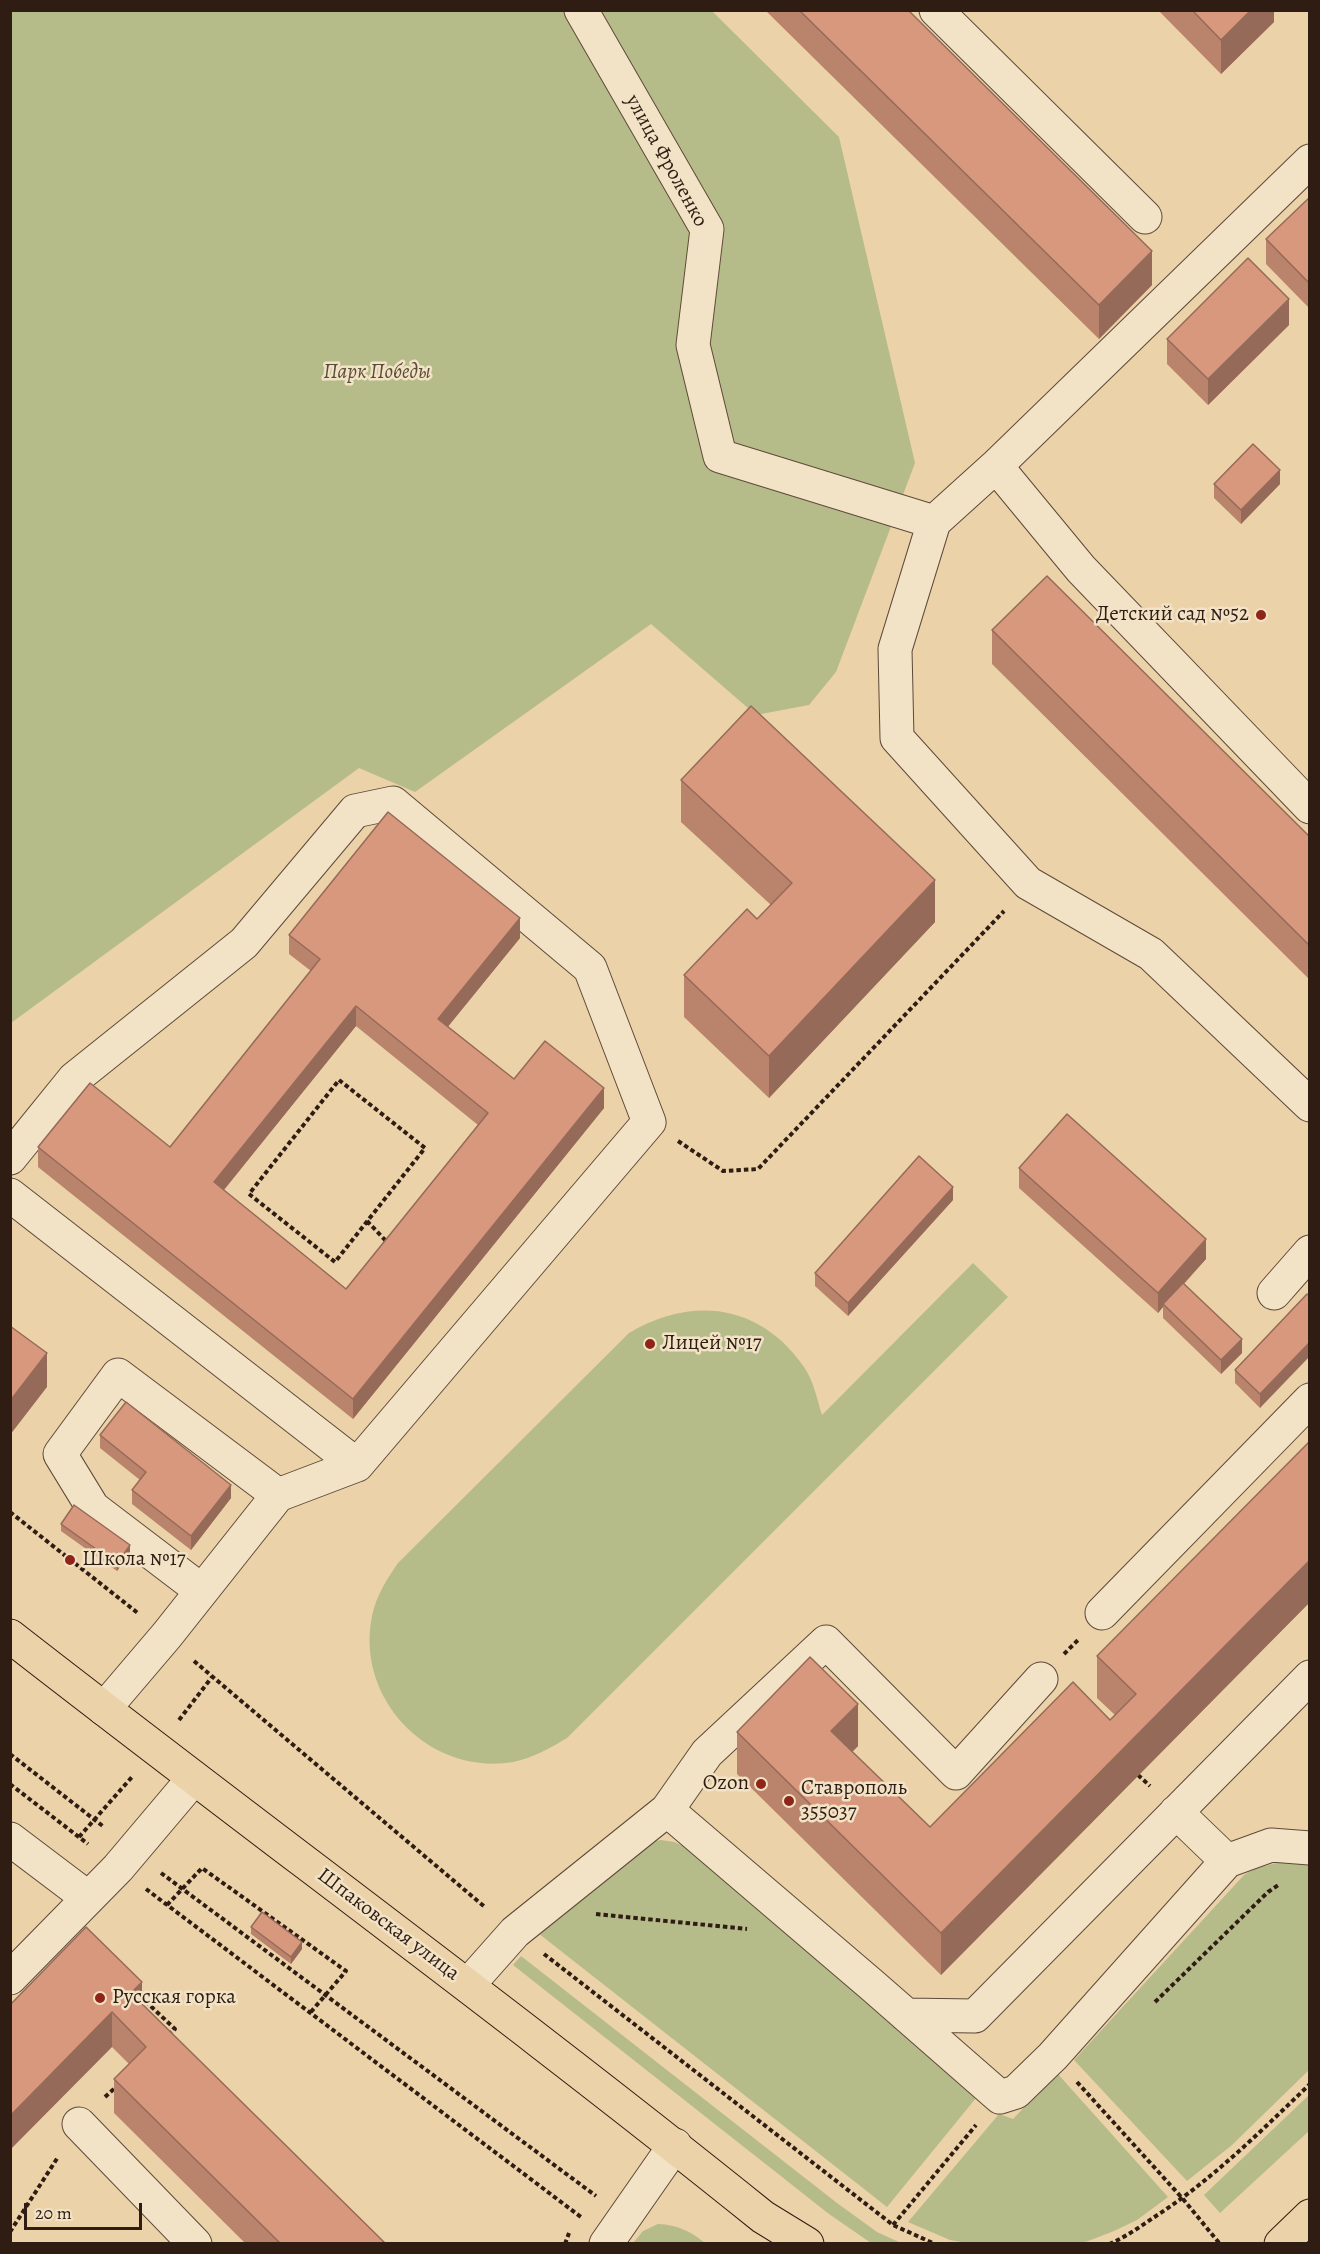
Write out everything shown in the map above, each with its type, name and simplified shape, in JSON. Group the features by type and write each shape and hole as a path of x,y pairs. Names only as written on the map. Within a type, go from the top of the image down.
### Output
{"main road":[{"name":"Шпаковская улица","path":"10,1636 468,1985 764,2217 807,2244"},
{"path":"1281,2244 1310,2216"},
{"name":"Шпаковская улица","path":"764,2217 788,2244"}],"street":[{"name":"улица Фроленко","path":"581,10 707,229 693,345 720,456 934,522"},
{"path":"936,10 1145,217"},
{"path":"1310,161 996,466 934,522 895,649 897,738 1028,883 1151,954 1310,1106"},
{"path":"996,466 1080,569 1310,807"},
{"path":"10,1158 74,1078 244,943 355,811 393,803 590,968 649,1122 357,1465 278,1495 167,1635 104,1709"},
{"path":"10,1196 357,1465"},
{"path":"1274,1293 1310,1252"},
{"path":"202,1591 93,1508 60,1454 118,1375 278,1495"},
{"path":"1102,1613 1310,1400"},
{"path":"468,1985 515,1932 667,1810 707,1753 826,1642 956,1773 1041,1679"},
{"path":"906,2015 975,2016 1310,1677"},
{"path":"10,1978 118,1868 194,1778"},
{"path":"667,1810 1000,2097 1016,2092 1053,2056 1227,1861 1270,1845 1310,1848"},
{"path":"1176,1812 1227,1861"},
{"path":"10,1839 88,1898"},
{"path":"79,2124 195,2244"},
{"path":"612,2233 675,2145"}],"path":[{"path":"649,1122 723,1171 758,1169 993,924 1028,883"},
{"path":"339,1080 425,1148 367,1221 335,1262 249,1194 339,1080"},
{"path":"367,1221 394,1249"},
{"path":"10,1512 167,1635 212,1677 515,1932 893,2225 935,2244"},
{"path":"10,1754 110,1832"},
{"path":"10,1784 310,2013 612,2233"},
{"path":"155,1868 326,1995 612,2233"},
{"path":"167,1905 202,1868 346,1971 310,2013"},
{"path":"1150,2006 1268,1892 1285,1881"},
{"path":"588,1914 755,1930"},
{"path":"132,1988 175,2029 167,2037"},
{"path":"1053,2056 1183,2199 1220,2244"},
{"path":"10,2232 79,2124 119,2084"},
{"path":"1109,2244 1183,2199 1239,2152 1310,2084"},
{"path":"893,2225 1000,2097"}],"green space":[{"name":"Парк Победы","path":"11,11 712,11 839,137 915,463 836,672 809,705 756,715 651,624 415,792 359,768 11,1023"},
{"path":"973,1263 1008,1297 567,1738 520,1760 482,1763 453,1757 427,1744 405,1725 387,1702 375,1676 370,1647 372,1616 379,1595 398,1563 629,1333 653,1321 677,1313 701,1310 724,1312 746,1319 767,1330 787,1346 804,1367 813,1385 822,1415"},
{"path":"661,1840 674,1842 695,1851 976,2098 887,2207 538,1933 651,1842"},
{"path":"1280,1862 1309,1863 1309,2070 1232,2145 1187,2181 1074,2060 1244,1875 1254,1869"},
{"path":"521,1956 837,2203 877,2232 901,2243 871,2243 829,2214 513,1965"},
{"path":"1057,2073 1168,2197 1137,2220 1083,2243 967,2243 950,2240 908,2222 999,2114 1013,2119"},
{"path":"1309,2095 1309,2131 1220,2213 1204,2195"},
{"path":"658,2224 683,2229 705,2243 633,2243 643,2231"}],"building":[{"path":"799,10 908,10 1152,251 1099,305"},
{"path":"1192,10 1251,10 1221,40"},
{"path":"1310,197 1310,284 1266,239"},
{"path":"1248,258 1289,299 1208,379 1167,339"},
{"path":"1253,444 1280,470 1241,510 1214,484"},
{"path":"1047,576 1310,837 1310,946 992,630"},
{"path":"751,706 935,880 769,1056 684,975 747,909 757,919 792,883 681,780"},
{"path":"388,812 520,918 438,1019 514,1079 545,1041 604,1088 353,1399 38,1147 90,1083 170,1147 320,959 289,935","holes":["356,1006 488,1113 346,1289 214,1182"]},
{"path":"1067,1114 1206,1239 1158,1293 1019,1168"},
{"path":"919,1156 953,1187 848,1303 815,1273"},
{"path":"1183,1283 1242,1339 1221,1360 1163,1304"},
{"path":"1307,1294 1310,1296 1310,1342 1260,1394 1235,1370"},
{"path":"10,1326 47,1353 10,1401"},
{"path":"126,1402 231,1485 191,1536 132,1490 146,1472 100,1435"},
{"path":"1310,1441 1310,1560 941,1933 737,1732 810,1657 858,1704 831,1731 930,1827 1073,1682 1110,1720 1136,1694 1097,1656"},
{"path":"74,1505 130,1545 117,1564 61,1524"},
{"path":"262,1912 302,1942 291,1957 251,1927"},
{"path":"86,1927 142,1982 131,1993 386,2244 281,2244 114,2079 146,2047 112,2012 10,2116 10,2005"}],"place":[{"name":"Детский сад №52","path":"1261,615"},
{"name":"Лицей №17","path":"650,1344"},
{"name":"Школа №17","path":"70,1560"},
{"name":"Ozon","path":"761,1784"},
{"name":"Ставрополь 355037","path":"789,1801"},
{"name":"Русская горка","path":"100,1998"}]}
